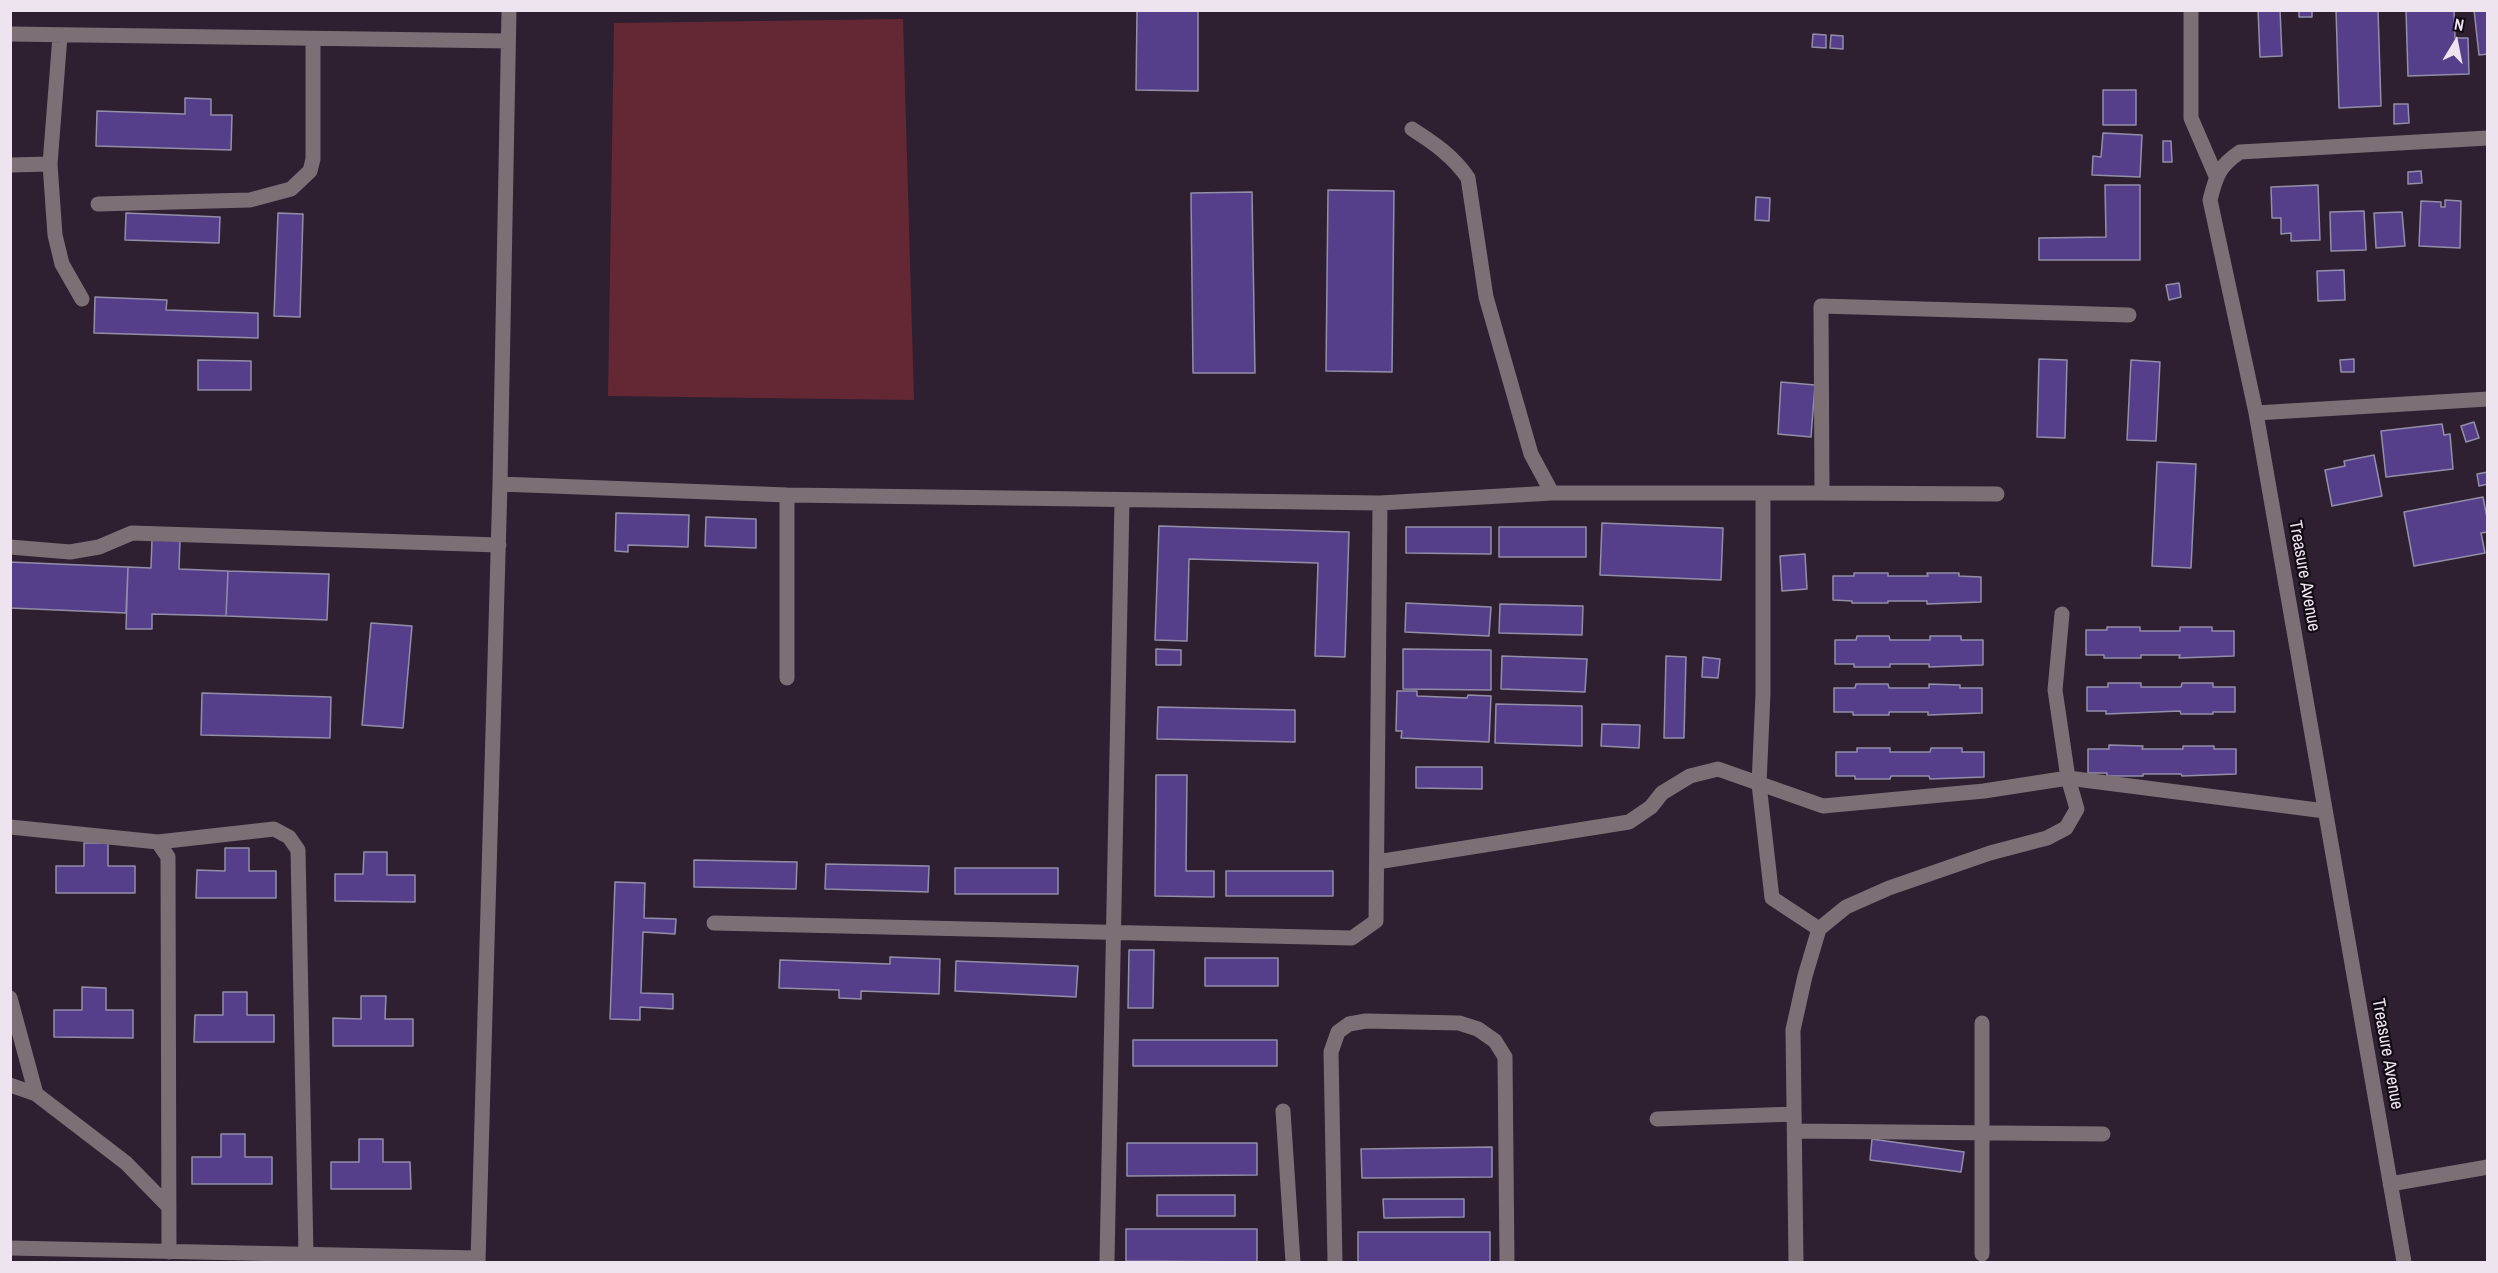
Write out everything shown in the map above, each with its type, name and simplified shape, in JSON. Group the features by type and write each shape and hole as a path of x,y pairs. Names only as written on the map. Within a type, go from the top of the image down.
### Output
{"street":[{"path":"10,1248 478,1261 499,545 509,10"},
{"path":"2191,10 2191,118 2216,176"},
{"path":"10,34 508,41"},
{"path":"60,36 50,164 56,235 62,264 82,299"},
{"path":"98,204 250,200 291,189 303,180 310,171 313,159 313,39"},
{"path":"1412,129 1458,163 1468,178 1486,297 1531,454 1552,493"},
{"path":"2216,176 2225,161 2240,152 2487,138"},
{"path":"10,165 50,164"},
{"name":"Treasure Avenue","path":"2216,176 2210,200 2256,413 2404,1263"},
{"path":"1822,493 1821,306 2129,315"},
{"path":"2256,413 2487,399"},
{"path":"500,484 787,495 1380,503 1552,493 1997,494"},
{"path":"1763,493 1763,694 1759,784 1772,898 1819,929"},
{"path":"787,495 787,678"},
{"path":"1107,1263 1122,500"},
{"path":"714,923 1352,938 1376,921 1380,503"},
{"path":"10,547 70,552 99,547 132,533 499,545"},
{"path":"1796,1263 1793,1030 1805,976 1819,929 1846,907 1889,888 1990,853 2047,838 2066,828 2077,809 2068,778 2055,690 2062,614"},
{"path":"1377,862 1629,822 1651,807 1662,793 1690,776 1718,768 1822,806 1983,792 2068,778 2325,811"},
{"path":"10,827 158,842 274,829 289,837 298,850 306,1255"},
{"path":"158,842 168,857 169,1252"},
{"path":"10,998 36,1094"},
{"path":"1335,1263 1331,1052 1338,1032 1349,1024 1366,1021 1459,1023 1478,1029 1495,1041 1505,1057 1507,1263"},
{"path":"1982,1023 1982,1254"},
{"path":"10,1085 36,1094 126,1163 169,1207"},
{"path":"1283,1111 1293,1263"},
{"path":"1657,1119 1794,1114"},
{"path":"1795,1131 2103,1134"},
{"path":"2390,1184 2487,1167"}],"shaded area":[{"path":"903,19 914,400 608,396 614,23"}],"building":[{"path":"1137,10 1198,10 1198,91 1136,90"},
{"path":"2258,10 2280,10 2282,56 2260,57"},
{"path":"2299,10 2312,10 2312,17 2299,17"},
{"path":"2336,10 2378,10 2381,106 2339,108"},
{"path":"2406,10 2454,10 2455,38 2468,38 2469,74 2408,76"},
{"path":"2474,10 2488,10 2488,54 2479,55"},
{"path":"1813,34 1826,35 1826,48 1812,47"},
{"path":"1831,35 1843,36 1843,49 1830,48"},
{"path":"2103,90 2136,90 2136,125 2103,125"},
{"path":"185,98 211,99 211,115 232,115 231,150 96,146 97,111 185,114"},
{"path":"2394,104 2408,104 2409,123 2394,124"},
{"path":"2103,133 2142,135 2140,177 2092,175 2093,156 2101,157"},
{"path":"2163,141 2171,141 2172,162 2163,162"},
{"path":"2421,171 2422,183 2408,184 2408,172"},
{"path":"2105,185 2140,185 2140,260 2039,260 2039,238 2106,237"},
{"path":"2318,185 2320,240 2291,241 2291,233 2281,234 2281,218 2272,218 2271,187"},
{"path":"1328,190 1394,191 1392,372 1326,371"},
{"path":"1252,192 1255,373 1193,373 1191,193"},
{"path":"1756,197 1770,198 1769,221 1755,220"},
{"path":"2445,200 2461,201 2460,248 2419,246 2421,201 2441,202 2441,207 2445,207"},
{"path":"2364,211 2366,250 2331,251 2330,212"},
{"path":"2402,212 2405,246 2376,248 2374,213"},
{"path":"126,213 220,217 219,243 125,240"},
{"path":"278,213 303,214 300,317 274,316"},
{"path":"2344,270 2345,300 2318,301 2317,271"},
{"path":"2179,283 2181,297 2169,300 2166,285"},
{"path":"95,297 167,300 166,310 258,313 258,338 94,333"},
{"path":"2039,359 2067,360 2065,438 2037,437"},
{"path":"2354,359 2354,372 2341,372 2340,360"},
{"path":"198,360 251,361 251,390 198,390"},
{"path":"2131,360 2160,362 2156,441 2127,440"},
{"path":"1781,382 1815,385 1811,437 1778,434"},
{"path":"2474,422 2479,438 2466,442 2461,426"},
{"path":"2442,424 2444,435 2450,434 2453,469 2386,477 2381,431"},
{"path":"2374,455 2382,496 2332,506 2325,470 2345,466 2344,461"},
{"path":"2157,462 2196,464 2191,568 2152,566"},
{"path":"2488,472 2488,484 2479,486 2477,474"},
{"path":"2483,497 2488,523 2488,532 2481,533 2485,553 2414,566 2404,512"},
{"path":"616,513 689,515 688,547 628,545 628,552 615,551"},
{"path":"706,517 756,519 756,548 705,546"},
{"path":"1602,523 1723,528 1721,580 1600,575"},
{"path":"1159,526 1349,532 1345,657 1315,656 1318,563 1189,559 1187,641 1155,640"},
{"path":"1406,527 1491,527 1491,554 1406,553"},
{"path":"1499,527 1586,527 1586,557 1499,557"},
{"path":"152,539 180,540 179,569 228,571 226,616 152,614 152,629 126,629 128,567 151,568"},
{"path":"1805,554 1807,589 1782,591 1780,556"},
{"path":"10,562 128,567 126,613 10,608"},
{"path":"228,571 329,574 327,620 226,616"},
{"path":"1854,573 1928,576 1927,573 1959,573 1959,576 1981,577 1981,602 1852,603 1852,601 1833,600 1833,576 1854,576"},
{"path":"1406,603 1491,607 1489,636 1405,632"},
{"path":"1500,604 1583,606 1582,635 1499,633"},
{"path":"371,623 412,626 403,728 362,725"},
{"path":"2107,627 2140,627 2140,631 2180,631 2180,627 2212,627 2212,631 2234,631 2234,656 2179,658 2180,655 2141,655 2141,658 2104,658 2104,655 2086,655 2086,630 2107,630"},
{"path":"1857,636 1889,636 1890,640 1930,640 1930,636 1961,636 1961,640 1983,640 1983,665 1929,667 1929,664 1890,664 1890,667 1854,667 1854,664 1835,664 1835,640 1856,640"},
{"path":"1156,649 1181,650 1181,665 1156,665"},
{"path":"1403,649 1491,650 1491,690 1403,689"},
{"path":"1502,656 1587,659 1585,692 1501,689"},
{"path":"1666,656 1686,657 1684,738 1664,738"},
{"path":"1703,657 1720,659 1718,678 1702,677"},
{"path":"2108,683 2141,683 2141,687 2181,687 2182,683 2213,683 2213,687 2235,687 2235,712 2181,714 2180,711 2106,714 2106,711 2087,711 2087,687 2108,687"},
{"path":"1856,684 1888,684 1889,688 1929,688 1929,684 1982,688 1982,713 1928,715 1928,712 1889,712 1889,715 1853,715 1853,712 1834,712 1834,688 1855,688"},
{"path":"1397,691 1417,691 1417,696 1467,698 1468,695 1491,696 1489,742 1401,738 1402,731 1396,731"},
{"path":"202,693 331,697 330,738 201,735"},
{"path":"1496,704 1582,706 1582,746 1495,743"},
{"path":"1158,707 1295,710 1295,742 1157,739"},
{"path":"1602,724 1640,725 1639,748 1601,746"},
{"path":"2109,745 2143,746 2142,749 2214,746 2214,749 2236,749 2236,774 2107,776 2107,773 2088,773 2088,749 2109,749"},
{"path":"1857,748 1890,748 1890,752 1930,752 1931,748 1962,748 1962,752 1984,752 1984,777 1930,779 1929,776 1891,776 1890,779 1855,779 1855,776 1836,776 1836,752 1857,752"},
{"path":"1416,767 1482,767 1482,789 1416,788"},
{"path":"1156,775 1187,775 1186,871 1214,871 1214,897 1155,896"},
{"path":"84,843 108,843 108,866 135,866 135,893 56,893 56,866 84,866"},
{"path":"225,848 249,848 249,871 276,871 276,898 196,898 197,870 225,871"},
{"path":"364,852 387,852 387,875 415,875 415,902 335,901 335,874 363,874"},
{"path":"694,860 797,862 796,889 694,887"},
{"path":"826,864 929,866 928,892 825,889"},
{"path":"955,868 1058,868 1058,894 955,894"},
{"path":"1226,871 1333,871 1333,896 1226,896"},
{"path":"615,882 645,883 644,918 676,919 675,934 643,932 641,993 673,994 673,1009 640,1007 640,1020 610,1019"},
{"path":"1129,950 1154,950 1153,1008 1128,1008"},
{"path":"890,957 940,959 939,994 861,991 861,999 839,998 839,990 779,988 780,960 890,964"},
{"path":"1205,958 1278,958 1278,986 1205,986"},
{"path":"956,961 1078,966 1076,997 955,991"},
{"path":"82,987 106,988 106,1010 133,1010 133,1038 54,1037 54,1010 82,1010"},
{"path":"223,992 247,992 247,1015 274,1015 274,1042 194,1042 195,1015 223,1015"},
{"path":"361,996 386,996 385,1019 413,1019 413,1046 333,1046 333,1018 361,1019"},
{"path":"1133,1040 1277,1040 1277,1066 1133,1066"},
{"path":"221,1134 245,1134 245,1157 272,1157 272,1184 192,1184 192,1157 221,1157"},
{"path":"359,1139 383,1139 383,1162 410,1162 411,1189 331,1189 331,1162 359,1162"},
{"path":"1872,1139 1964,1152 1961,1172 1870,1160"},
{"path":"1127,1143 1257,1143 1257,1175 1127,1176"},
{"path":"1492,1147 1492,1177 1362,1178 1361,1149"},
{"path":"1157,1195 1235,1195 1235,1216 1157,1216"},
{"path":"1383,1199 1464,1199 1464,1217 1384,1218"},
{"path":"1126,1229 1257,1229 1257,1262 1126,1261"},
{"path":"1358,1232 1490,1232 1490,1262 1358,1262"}]}
